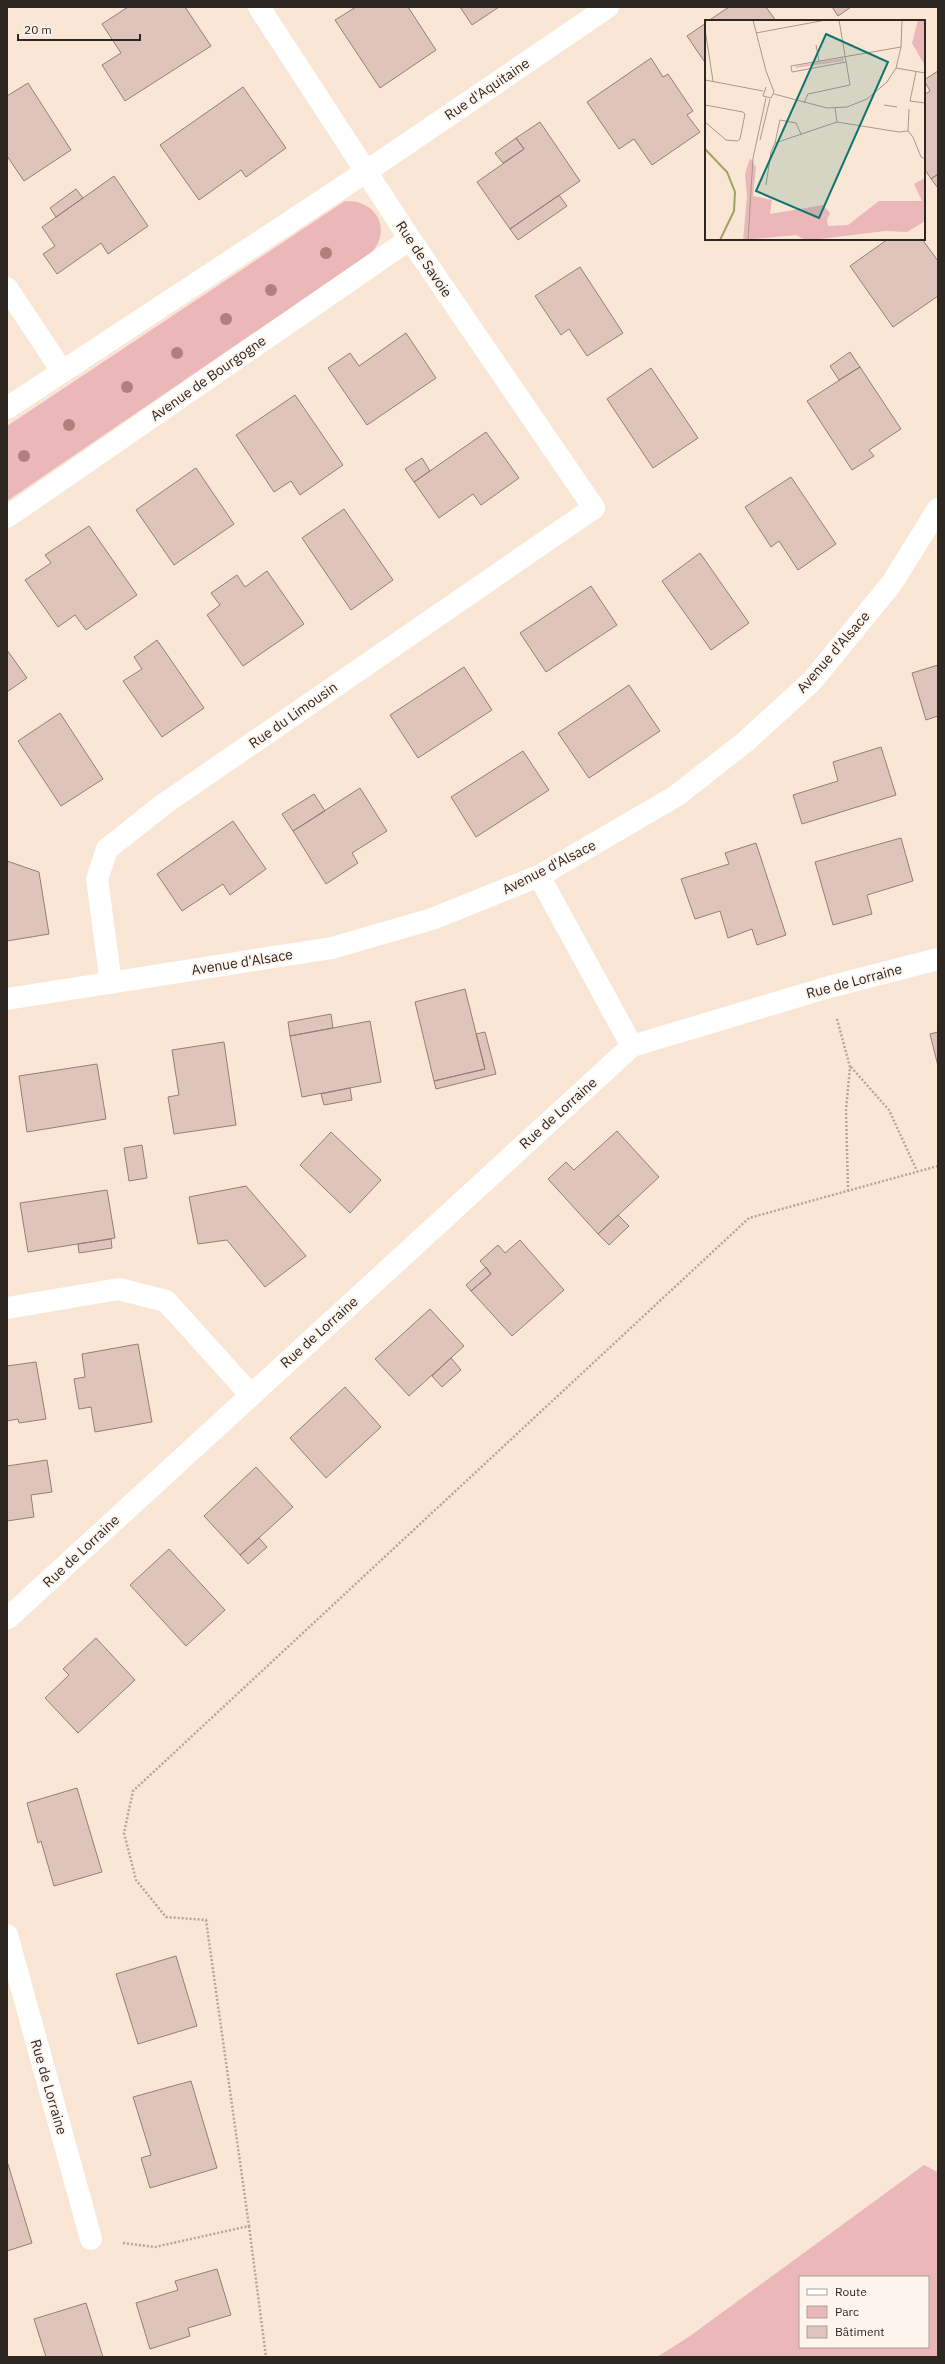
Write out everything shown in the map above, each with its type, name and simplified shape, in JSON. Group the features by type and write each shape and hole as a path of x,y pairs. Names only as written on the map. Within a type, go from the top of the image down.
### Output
{"street":[{"name":"Rue de Savoie","path":"259,7 410,239 594,508"},
{"name":"Rue d'Aquitaine","path":"367,171 608,7"},
{"path":"7,408 367,171"},
{"name":"Avenue de Bourgogne","path":"7,517 410,239"},
{"path":"7,288 62,371"},
{"name":"Rue du Limousin","path":"111,983 97,879 107,849 164,804 594,508"},
{"name":"Avenue d'Alsace","path":"7,999 332,948 432,919 539,876 676,796 745,742 812,681 892,583 938,509"},
{"path":"539,876 632,1046"},
{"name":"Rue de Lorraine","path":"7,1619 632,1046 829,987 938,959"},
{"path":"7,1308 119,1289 166,1301 251,1395"},
{"name":"Rue de Lorraine","path":"7,1935 91,2239"}],"path":[{"path":"829,987 850,1067 846,1110 848,1190"},
{"path":"850,1067 889,1110 917,1171"},
{"path":"266,2357 206,1920 166,1917 136,1880 124,1833 133,1791 749,1218 938,1166"},
{"path":"91,2239 155,2247 249,2226"}],"green space":[{"path":"345,201 365,205 373,211 378,218 381,226 381,235 371,253 7,501 7,426"},
{"path":"924,2165 938,2172 938,2357 657,2357 690,2336"}],"building":[{"path":"128,7 185,7 211,46 125,101 102,65 121,53 102,24"},
{"path":"356,7 408,7 436,50 380,88 335,20"},
{"path":"460,7 499,7 472,25"},
{"path":"729,7 766,7 775,20 710,20"},
{"path":"832,7 851,7 838,16"},
{"path":"705,24 705,63 687,36"},
{"path":"651,58 663,77 668,74 693,111 687,115 700,132 652,165 634,139 619,149 587,102"},
{"path":"938,71 938,174 931,179 925,170 925,94 930,91 925,79"},
{"path":"28,83 71,150 24,181 7,156 7,96"},
{"path":"243,87 286,148 246,177 241,170 199,200 160,145"},
{"path":"540,122 580,181 510,229 477,182 524,149 516,138"},
{"path":"516,138 524,149 503,163 495,153"},
{"path":"938,174 938,188 931,179"},
{"path":"114,176 148,226 108,254 101,243 57,274 43,254 55,246 42,227"},
{"path":"76,189 83,198 56,217 50,208"},
{"path":"559,195 567,206 518,240 510,229"},
{"path":"887,240 923,240 938,261 938,296 893,327 850,266"},
{"path":"580,267 623,333 587,356 569,329 561,335 535,296"},
{"path":"406,333 436,378 367,425 328,368 350,353 359,366"},
{"path":"850,352 860,367 839,380 830,366"},
{"path":"860,367 901,429 869,450 874,456 852,470 807,401"},
{"path":"651,368 698,438 653,468 607,399"},
{"path":"295,395 343,465 300,495 291,481 274,492 236,435"},
{"path":"486,432 519,478 481,505 473,494 439,518 414,482"},
{"path":"422,458 430,471 414,482 405,469"},
{"path":"196,468 234,524 174,565 136,510"},
{"path":"791,477 836,544 798,570 779,541 771,547 745,507"},
{"path":"344,509 393,580 351,610 302,538"},
{"path":"89,526 137,595 86,630 75,615 58,627 25,580 51,563 45,555"},
{"path":"700,553 749,623 711,650 662,581"},
{"path":"267,571 304,624 243,666 207,615 220,605 211,593 237,575 245,587"},
{"path":"591,586 617,625 546,672 520,633"},
{"path":"157,640 204,708 162,737 123,681 142,669 134,657"},
{"path":"7,650 27,678 7,692"},
{"path":"938,665 938,716 926,720 912,673"},
{"path":"464,667 492,710 418,758 390,715"},
{"path":"629,685 660,731 589,778 558,733"},
{"path":"60,713 103,779 61,806 18,741"},
{"path":"881,747 896,795 802,824 793,795 838,781 833,762"},
{"path":"523,751 549,790 476,837 451,797"},
{"path":"360,788 387,831 352,853 358,863 326,884 293,831"},
{"path":"314,794 325,811 293,831 282,814"},
{"path":"233,821 266,869 230,895 223,884 182,911 157,874"},
{"path":"901,838 913,881 867,895 872,914 833,925 815,862"},
{"path":"756,843 786,935 757,945 752,929 728,938 720,911 695,919 681,879 729,864 725,853"},
{"path":"7,861 39,872 49,934 7,941"},
{"path":"465,989 485,1069 434,1081 415,1002"},
{"path":"331,1014 333,1028 290,1036 288,1022"},
{"path":"370,1021 381,1082 302,1097 290,1036"},
{"path":"485,1032 496,1074 436,1089 434,1081 485,1069 476,1034"},
{"path":"938,1032 938,1066 930,1034"},
{"path":"224,1042 236,1125 174,1134 168,1097 179,1095 172,1050"},
{"path":"97,1064 106,1119 27,1132 19,1076"},
{"path":"350,1088 352,1100 324,1105 321,1094"},
{"path":"617,1131 659,1177 598,1234 548,1179 566,1162 574,1170"},
{"path":"331,1132 381,1180 350,1213 300,1165"},
{"path":"142,1145 147,1178 129,1181 124,1148"},
{"path":"246,1186 306,1256 265,1287 227,1240 198,1244 189,1197"},
{"path":"107,1190 115,1238 28,1252 20,1203"},
{"path":"618,1215 629,1226 609,1245 598,1234"},
{"path":"111,1239 112,1248 79,1253 78,1244"},
{"path":"520,1240 564,1290 512,1336 471,1291 491,1274 480,1261 498,1245 505,1253"},
{"path":"486,1267 491,1274 471,1291 466,1285"},
{"path":"430,1309 464,1346 409,1396 375,1359"},
{"path":"138,1344 152,1422 95,1432 91,1407 79,1409 74,1379 85,1377 82,1354"},
{"path":"451,1358 461,1370 442,1387 432,1376"},
{"path":"36,1362 46,1419 19,1423 18,1419 7,1421 7,1366"},
{"path":"345,1387 381,1427 326,1478 290,1438"},
{"path":"47,1460 52,1492 31,1495 34,1517 7,1521 7,1466"},
{"path":"256,1467 293,1507 240,1555 204,1516"},
{"path":"259,1538 267,1547 248,1564 240,1555"},
{"path":"169,1549 225,1610 186,1646 130,1585"},
{"path":"96,1638 135,1680 78,1733 45,1698 69,1675 63,1669"},
{"path":"77,1788 102,1872 54,1886 41,1841 38,1843 27,1803"},
{"path":"176,1956 197,2026 138,2044 116,1974"},
{"path":"191,2081 217,2168 150,2188 141,2158 151,2155 133,2097"},
{"path":"7,2161 32,2243 7,2251"},
{"path":"217,2269 231,2315 188,2328 190,2336 150,2349 136,2303 178,2290 175,2281"},
{"path":"86,2303 103,2357 46,2357 34,2319"}]}
